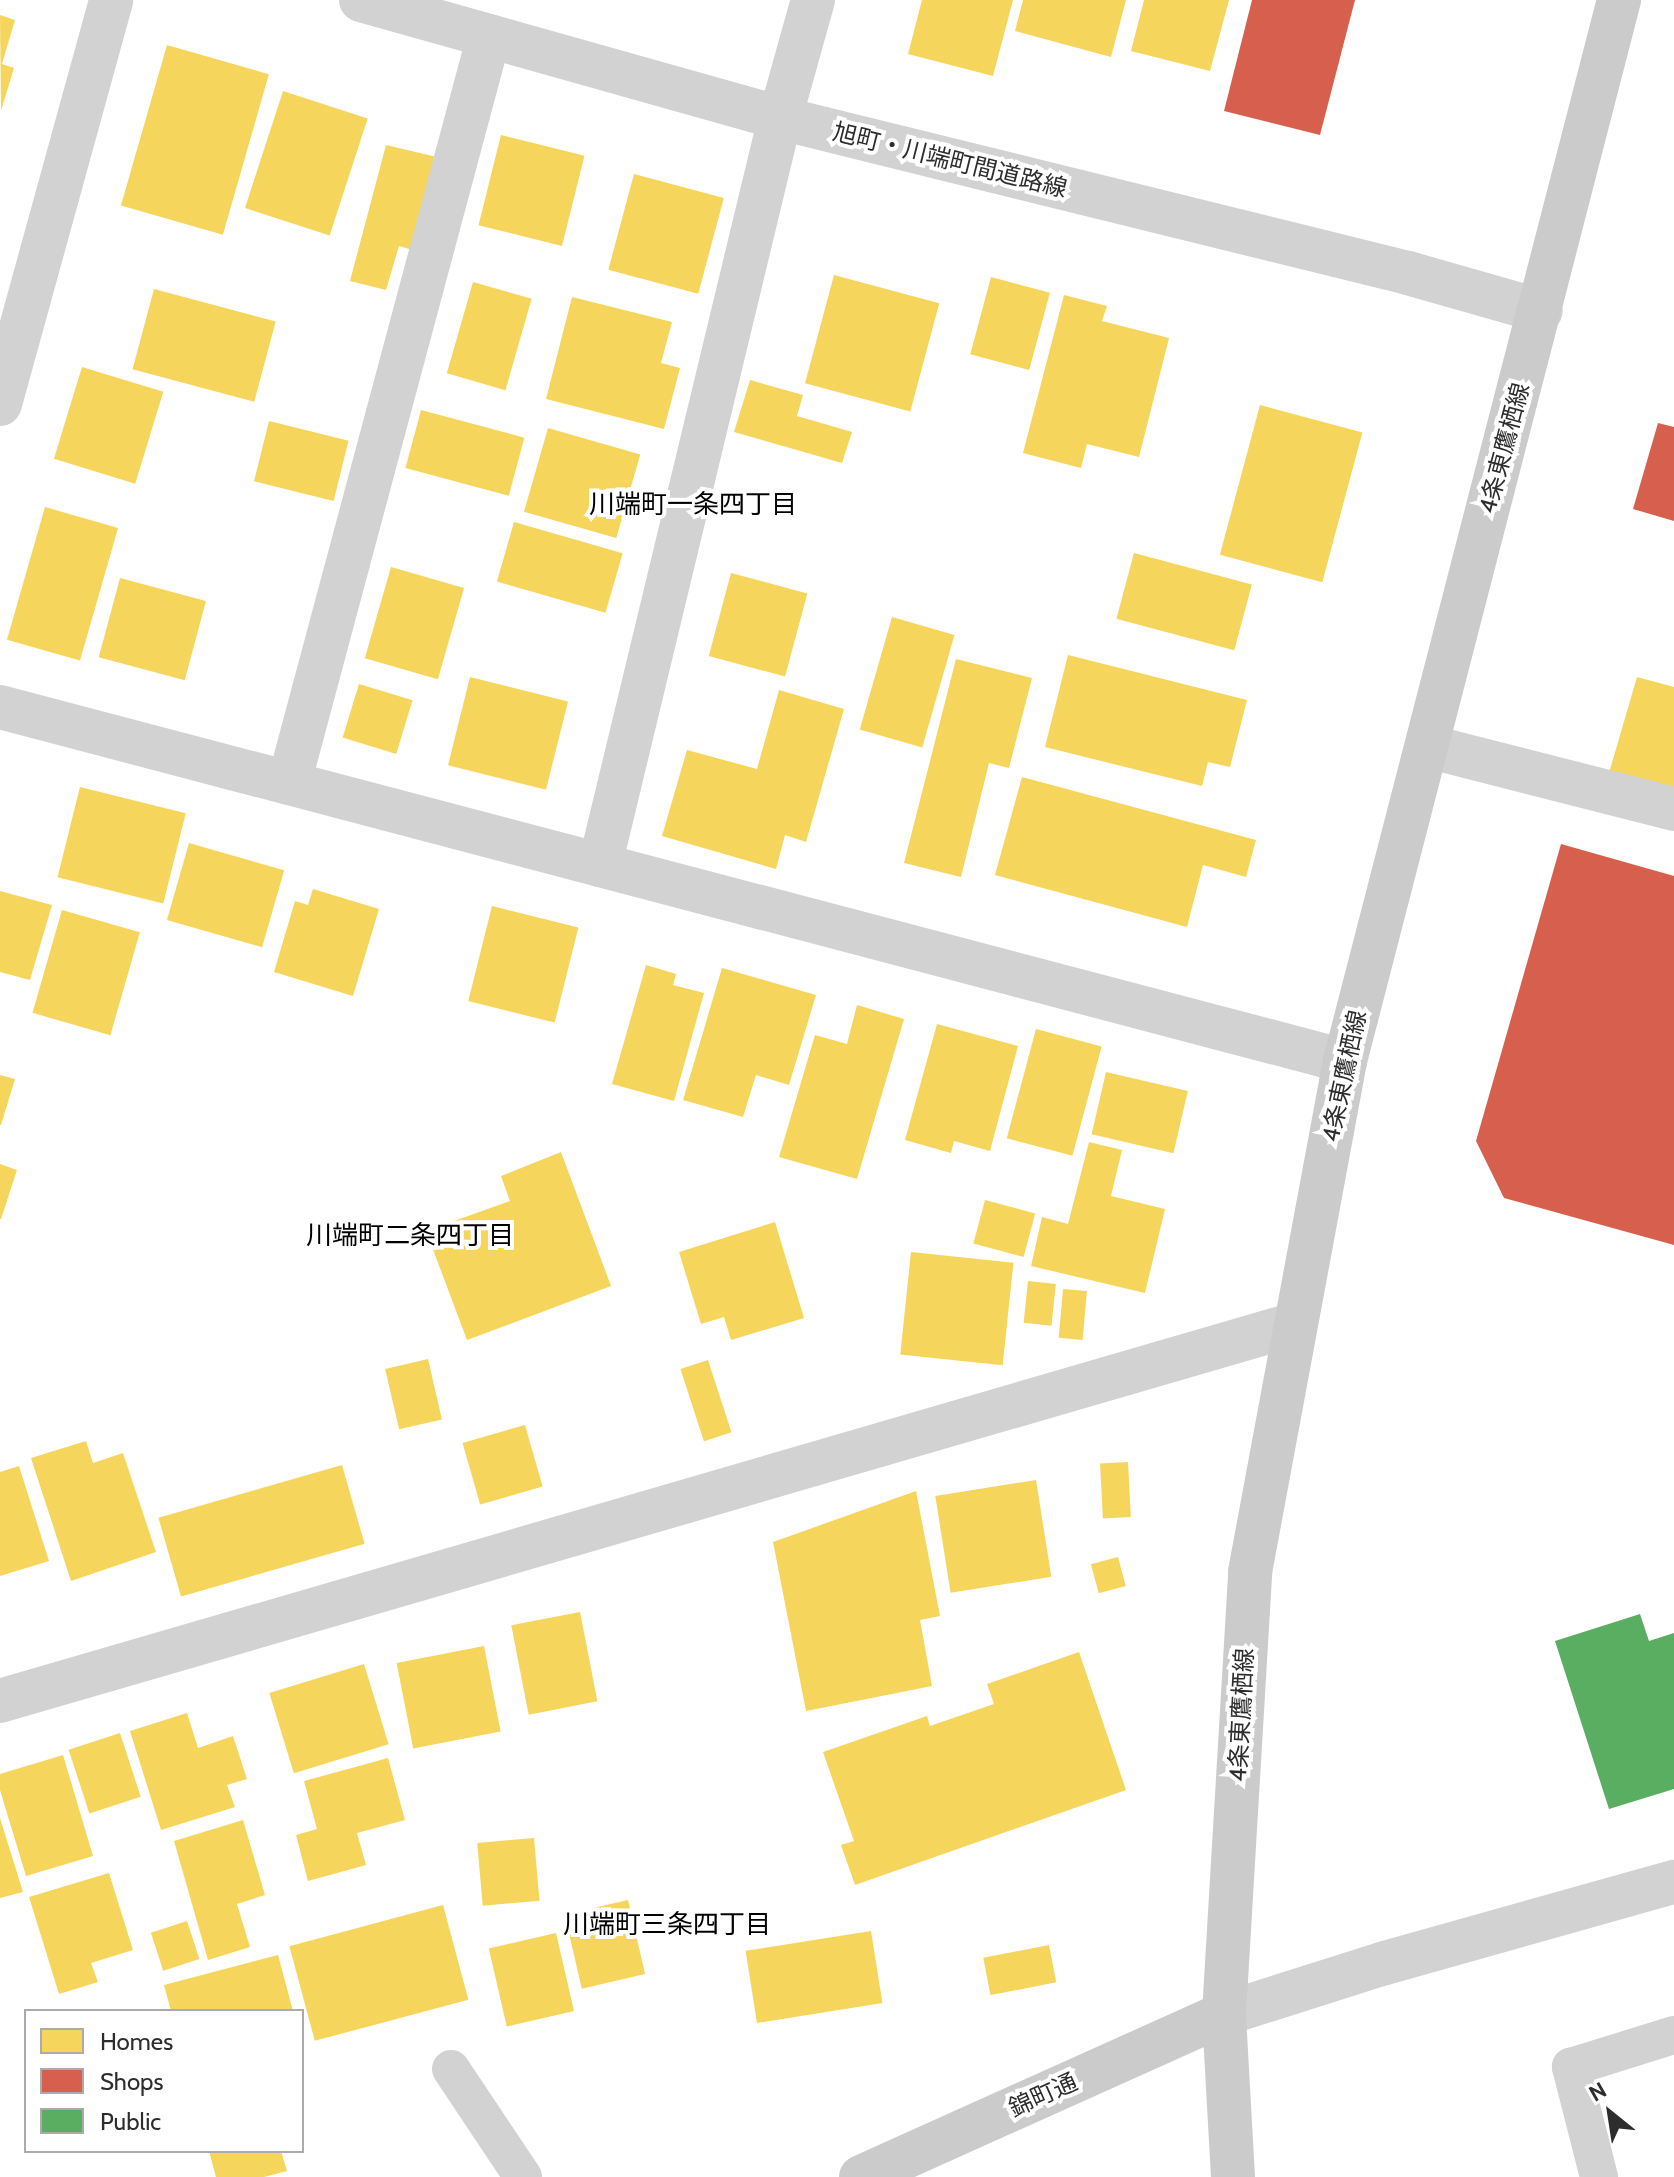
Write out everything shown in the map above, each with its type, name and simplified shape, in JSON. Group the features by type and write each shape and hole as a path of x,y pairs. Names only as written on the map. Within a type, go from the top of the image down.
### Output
{"street":[{"path":"0,404 111,0"},
{"name":"旭町・川端町間道路線","path":"361,0 780,118 1408,273 1541,311"},
{"path":"600,865 780,118 813,0"},
{"name":"4条東鷹栖線","path":"1233,2177 1224,2014 1250,1572 1345,1061 1619,0"},
{"path":"289,783 489,36"},
{"path":"0,707 1345,1061"},
{"path":"1427,746 1674,809"},
{"path":"0,1701 1295,1324"},
{"path":"1224,2014 1385,1963 1674,1882"},
{"name":"錦町通","path":"861,2177 1224,2014"}],"lane":[{"path":"1599,2177 1571,2067 1674,2035"},
{"path":"451,2069 523,2177"}],"building: Homes":[{"path":"922,0 1013,0 993,76 908,54"},
{"path":"1023,0 1126,0 1111,57 1015,31"},
{"path":"1144,0 1229,0 1210,71 1131,51"},
{"path":"0,15 15,20 2,64 14,68 1,111"},
{"path":"167,45 269,74 223,235 121,206"},
{"path":"283,91 368,119 330,235 245,208"},
{"path":"501,135 584,156 562,246 479,225"},
{"path":"386,145 441,158 416,251 399,246 386,290 350,281"},
{"path":"634,174 724,198 698,294 608,270"},
{"path":"834,275 939,303 910,411 805,383"},
{"path":"991,277 1050,293 1029,370 970,354"},
{"path":"473,282 532,299 505,390 447,373"},
{"path":"154,289 276,322 254,402 133,369"},
{"path":"1064,295 1107,306 1102,321 1169,338 1139,457 1087,444 1081,468 1023,453"},
{"path":"572,297 672,322 661,363 680,368 664,429 546,399"},
{"path":"82,367 163,392 135,484 54,459"},
{"path":"750,380 803,395 797,416 852,432 842,463 734,432"},
{"path":"1260,405 1362,432 1322,582 1220,555"},
{"path":"421,410 524,438 509,496 405,468"},
{"path":"269,421 349,441 334,501 254,481"},
{"path":"548,428 640,454 616,538 524,512"},
{"path":"45,507 118,528 80,661 7,640"},
{"path":"514,522 623,553 606,613 497,582"},
{"path":"1134,553 1252,585 1234,650 1116,619"},
{"path":"391,567 464,588 438,679 365,658"},
{"path":"731,573 807,593 785,677 709,656"},
{"path":"120,578 206,601 185,680 99,657"},
{"path":"892,617 954,635 922,747 860,729"},
{"path":"1068,655 1247,700 1230,767 1208,762 1202,786 1045,747"},
{"path":"956,659 1032,678 1009,768 989,763 961,877 904,863"},
{"path":"470,677 568,701 546,790 448,765"},
{"path":"1637,677 1674,687 1674,791 1609,773"},
{"path":"359,684 413,700 396,754 343,738"},
{"path":"779,690 844,709 806,842 785,835 776,869 662,836 687,750 757,769"},
{"path":"1022,777 1256,840 1246,877 1203,865 1187,927 995,875"},
{"path":"80,787 186,813 163,904 58,877"},
{"path":"189,843 284,870 262,947 167,920"},
{"path":"313,889 379,909 353,996 274,972 295,901 308,905"},
{"path":"0,891 52,905 30,980 0,972"},
{"path":"492,906 578,928 555,1023 468,1001"},
{"path":"62,910 140,932 110,1035 33,1013"},
{"path":"646,965 676,974 673,985 704,993 674,1101 612,1084"},
{"path":"722,968 816,995 789,1085 756,1075 743,1117 683,1100"},
{"path":"857,1005 904,1019 857,1179 779,1157 815,1035 847,1044"},
{"path":"937,1024 1018,1046 990,1151 954,1141 951,1153 905,1140"},
{"path":"1036,1029 1102,1047 1072,1156 1007,1138"},
{"path":"1106,1072 1188,1091 1173,1153 1092,1134"},
{"path":"0,1075 15,1079 1,1125 0,1125"},
{"path":"1089,1142 1122,1150 1111,1196 1165,1209 1145,1293 1031,1266 1042,1217 1068,1224"},
{"path":"561,1152 611,1286 467,1340 426,1231 510,1201 501,1176"},
{"path":"0,1164 17,1170 1,1219 0,1219"},
{"path":"985,1200 1035,1213 1024,1257 973,1243"},
{"path":"775,1222 804,1318 731,1340 724,1317 701,1324 679,1252"},
{"path":"911,1252 1013,1263 1003,1365 900,1354"},
{"path":"1028,1281 1056,1284 1051,1326 1024,1323"},
{"path":"1063,1289 1087,1291 1083,1340 1059,1338"},
{"path":"428,1359 442,1419 399,1429 385,1369"},
{"path":"708,1360 731,1432 704,1441 680,1369"},
{"path":"525,1425 543,1487 480,1504 463,1443"},
{"path":"86,1441 93,1463 123,1453 156,1552 71,1581 31,1458"},
{"path":"1128,1462 1131,1517 1103,1518 1100,1463"},
{"path":"342,1465 365,1544 181,1596 158,1518"},
{"path":"19,1466 49,1561 0,1576 0,1472"},
{"path":"1036,1480 1051,1577 951,1593 935,1496"},
{"path":"916,1491 940,1616 920,1620 932,1686 806,1711 773,1542"},
{"path":"1118,1557 1126,1586 1099,1593 1091,1564"},
{"path":"580,1612 597,1701 529,1715 511,1625"},
{"path":"484,1646 501,1731 413,1748 397,1663"},
{"path":"1079,1652 1126,1790 855,1885 841,1845 854,1841 823,1752 927,1716 930,1726 994,1704 987,1684"},
{"path":"364,1664 389,1744 294,1773 269,1693"},
{"path":"187,1713 198,1748 233,1736 247,1779 227,1785 235,1807 161,1830 130,1731"},
{"path":"120,1733 141,1797 89,1813 69,1750"},
{"path":"63,1755 93,1856 26,1876 0,1790 0,1774"},
{"path":"388,1758 405,1820 357,1833 366,1865 308,1881 296,1835 317,1829 304,1781"},
{"path":"0,1818 23,1892 0,1898"},
{"path":"243,1820 265,1895 237,1904 250,1947 208,1960 174,1841"},
{"path":"534,1838 539,1901 483,1906 477,1843"},
{"path":"109,1873 133,1950 91,1963 98,1982 59,1994 29,1897"},
{"path":"628,1900 645,1974 582,1989 565,1915"},
{"path":"443,1905 468,2000 315,2041 289,1946"},
{"path":"187,1921 199,1959 163,1971 151,1933"},
{"path":"871,1931 882,2003 757,2023 746,1951"},
{"path":"556,1933 574,2011 507,2026 489,1949"},
{"path":"1049,1945 1056,1982 990,1995 983,1958"},
{"path":"278,1955 292,2009 170,2009 164,1985"},
{"path":"210,2153 282,2153 287,2171 264,2177 216,2177"}],"building: Shops":[{"path":"1252,0 1355,0 1320,135 1224,111"},
{"path":"1658,423 1674,427 1674,521 1633,509"},
{"path":"1561,844 1674,876 1674,1245 1504,1198 1476,1141"}],"building: Public":[{"path":"1640,1614 1649,1641 1674,1633 1674,1789 1609,1809 1555,1641"}],"district":[{"name":"川端町一条四丁目","path":"693,505"},
{"name":"川端町二条四丁目","path":"410,1236"},
{"name":"川端町三条四丁目","path":"667,1925"}]}
